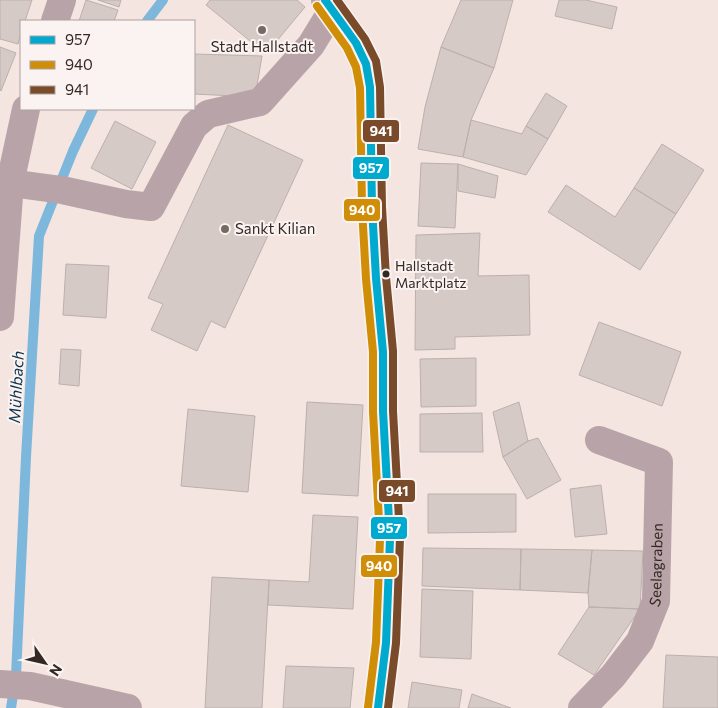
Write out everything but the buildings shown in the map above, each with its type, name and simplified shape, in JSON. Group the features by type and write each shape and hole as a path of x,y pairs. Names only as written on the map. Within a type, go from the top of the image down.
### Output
{"street":[{"path":"55,20 62,0"},
{"path":"21,185 62,190 126,204 151,207 194,126 208,114 260,102 311,45 329,4"},
{"path":"329,4 356,43 366,64 370,87 372,207 383,352 383,412 390,539 386,643 378,708"},
{"path":"0,317 21,185 26,110"},
{"name":"Seelagraben","path":"582,708 613,676 640,641 656,601 659,462 599,440"},
{"path":"13,685 128,708"}],"waterway":[{"name":"Mühlbach","path":"148,20 163,0"},
{"name":"Mühlbach","path":"11,708 16,676 39,236 73,151 93,110"}],"transit line":[{"name":"957","path":"325,0 356,43 366,64 370,87 372,207 383,352 383,411 390,539 386,643 378,708"},
{"name":"941","path":"337,0 365,39 376,61 380,87 382,207 393,351 393,411 400,538 396,643 388,708"},
{"name":"940","path":"317,6 347,48 356,67 360,88 362,208 373,352 373,412 380,539 376,642 368,707"}],"place":[{"name":"Stadt Hallstadt","path":"262,30"},
{"name":"Sankt Kilian","path":"225,229"},
{"name":"Hallstadt Marktplatz","path":"386,274"}]}
